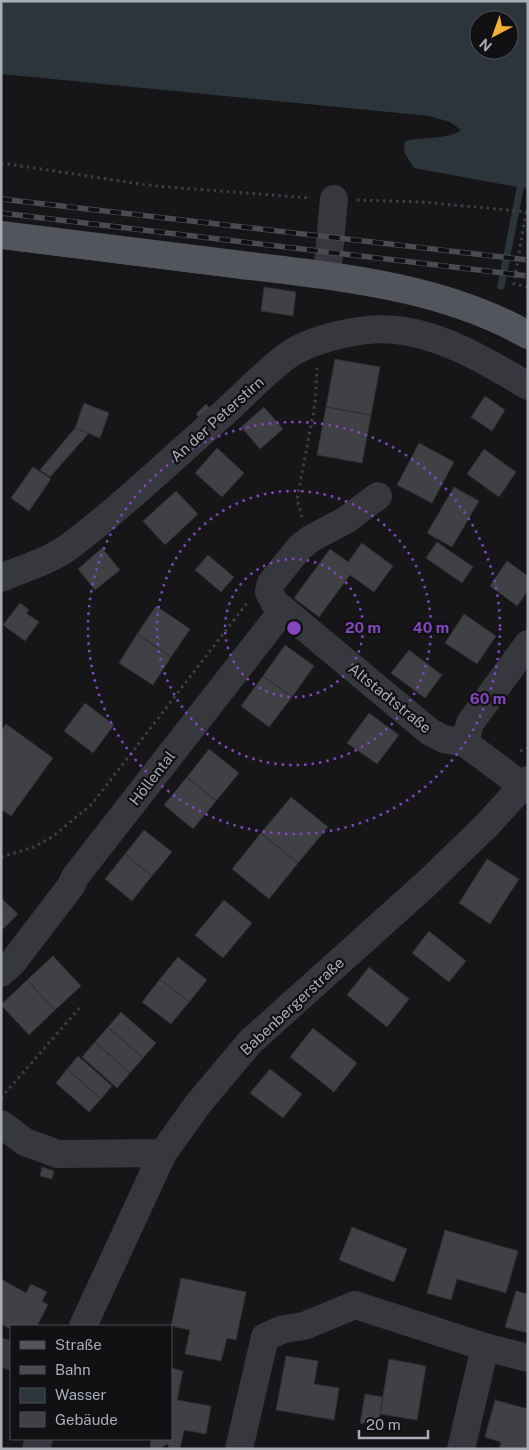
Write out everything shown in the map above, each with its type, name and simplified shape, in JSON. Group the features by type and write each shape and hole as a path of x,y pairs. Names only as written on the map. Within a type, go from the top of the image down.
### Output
{"main road":[{"path":"1,235 327,275 421,292 482,314 528,335"}],"street":[{"path":"327,275 334,199"},
{"name":"An der Peterstirn","path":"1,578 40,563 68,547 185,448 287,356 302,348 344,335 366,331 395,330 421,334 456,347 528,386"},
{"path":"283,610 274,602 269,592 271,583 300,548 312,538 346,520 378,496"},
{"name":"Altstadtstraße","path":"283,610 430,732 444,739 465,743 526,786"},
{"name":"Höllental","path":"1,973 12,963 71,886 75,877 283,610"},
{"path":"465,743 470,723 528,644"},
{"name":"Babenbergerstraße","path":"83,1325 163,1154 198,1104 250,1042 426,884 526,786"},
{"path":"1,1124 25,1142 58,1154 163,1154"},
{"path":"240,1449 265,1336 284,1328 304,1326 355,1305 485,1347 528,1358"},
{"path":"461,1449 485,1347"}],"path":[{"path":"1,163 154,186 334,199 422,202 527,212 514,284 528,287"},
{"path":"312,538 303,522 298,499 315,404 317,360"},
{"path":"1,857 34,847 73,821 92,804 260,585 271,583"},
{"path":"1,1098 82,1005"}],"water":[{"path":"1,1 528,1 528,189 414,168 404,152 405,141 451,135 461,130 450,122 429,116 1,74"}],"building":[{"path":"264,287 296,292 293,316 261,311"},
{"path":"335,359 380,367 371,415 326,407"},
{"path":"485,396 505,410 492,431 471,417"},
{"path":"84,403 109,413 100,438 75,428"},
{"path":"206,404 215,414 205,424 196,414"},
{"path":"264,407 283,429 260,449 241,427"},
{"path":"326,407 371,415 362,463 317,455"},
{"path":"75,428 89,433 50,477 40,470"},
{"path":"419,443 454,462 432,503 397,485"},
{"path":"217,448 244,473 222,497 195,473"},
{"path":"484,449 516,472 499,497 467,474"},
{"path":"33,467 51,479 29,511 11,498"},
{"path":"454,487 479,501 452,547 427,533"},
{"path":"176,491 198,514 165,545 143,521"},
{"path":"437,542 473,567 462,583 426,558"},
{"path":"362,543 393,566 374,592 350,575 319,617 294,598 330,549 348,562"},
{"path":"102,548 120,570 95,590 78,569"},
{"path":"208,555 234,577 221,592 195,570"},
{"path":"507,561 528,576 528,591 517,606 490,586"},
{"path":"20,603 29,610 26,613 39,622 25,641 3,625"},
{"path":"156,606 190,629 171,657 137,634"},
{"path":"464,614 496,636 477,664 445,643"},
{"path":"137,634 171,657 153,685 119,663"},
{"path":"285,645 314,666 292,697 263,676"},
{"path":"409,650 442,675 425,698 391,673"},
{"path":"263,676 292,697 269,727 241,706"},
{"path":"85,703 114,725 93,753 64,731"},
{"path":"369,713 399,735 377,764 347,743"},
{"path":"6,724 53,758 11,816 1,809 1,730"},
{"path":"209,749 239,773 216,801 187,777"},
{"path":"187,777 216,801 193,829 164,805"},
{"path":"291,797 328,827 298,863 261,833"},
{"path":"144,830 172,852 152,876 125,854"},
{"path":"261,833 298,863 269,899 232,869"},
{"path":"125,854 152,876 132,901 105,879"},
{"path":"487,859 519,879 490,924 459,903"},
{"path":"1,898 18,914 1,931"},
{"path":"224,900 252,923 223,958 195,935"},
{"path":"429,931 466,961 449,982 412,953"},
{"path":"53,956 81,986 55,1010 27,980"},
{"path":"178,957 207,980 189,1002 160,979"},
{"path":"369,967 409,999 387,1027 347,995"},
{"path":"160,979 189,1002 171,1024 142,1002"},
{"path":"27,980 55,1010 29,1035 1,1005"},
{"path":"121,1012 156,1043 143,1058 108,1027"},
{"path":"108,1027 143,1058 130,1073 95,1042"},
{"path":"313,1028 357,1063 334,1092 290,1057"},
{"path":"95,1042 130,1073 117,1088 82,1057"},
{"path":"78,1056 112,1086 101,1099 67,1069"},
{"path":"67,1069 101,1099 89,1112 56,1083"},
{"path":"270,1069 302,1094 283,1118 250,1093"},
{"path":"42,1167 54,1171 52,1179 40,1176"},
{"path":"352,1227 407,1249 394,1282 339,1260"},
{"path":"445,1230 518,1251 506,1293 457,1279 451,1300 427,1293"},
{"path":"181,1278 246,1292 236,1340 227,1338 221,1361 185,1354 190,1330 171,1325"},
{"path":"1,1279 26,1293 31,1284 47,1292 42,1301 48,1305 38,1325 10,1325 10,1328 1,1324"},
{"path":"516,1291 528,1294 528,1333 505,1327"},
{"path":"286,1356 318,1361 314,1384 339,1388 334,1420 276,1410"},
{"path":"389,1359 426,1366 417,1420 380,1414"},
{"path":"172,1368 183,1371 177,1400 211,1406 206,1434 184,1430 180,1449 170,1449 167,1444 159,1449 150,1449 151,1440 172,1440"},
{"path":"365,1394 383,1397 378,1426 360,1423"},
{"path":"495,1400 528,1409 528,1449 499,1449 501,1442 485,1437"}],"waterway":[{"path":"501,286 520,189"}],"railway":[{"path":"1,199 528,260"},
{"path":"1,213 528,276"}]}
